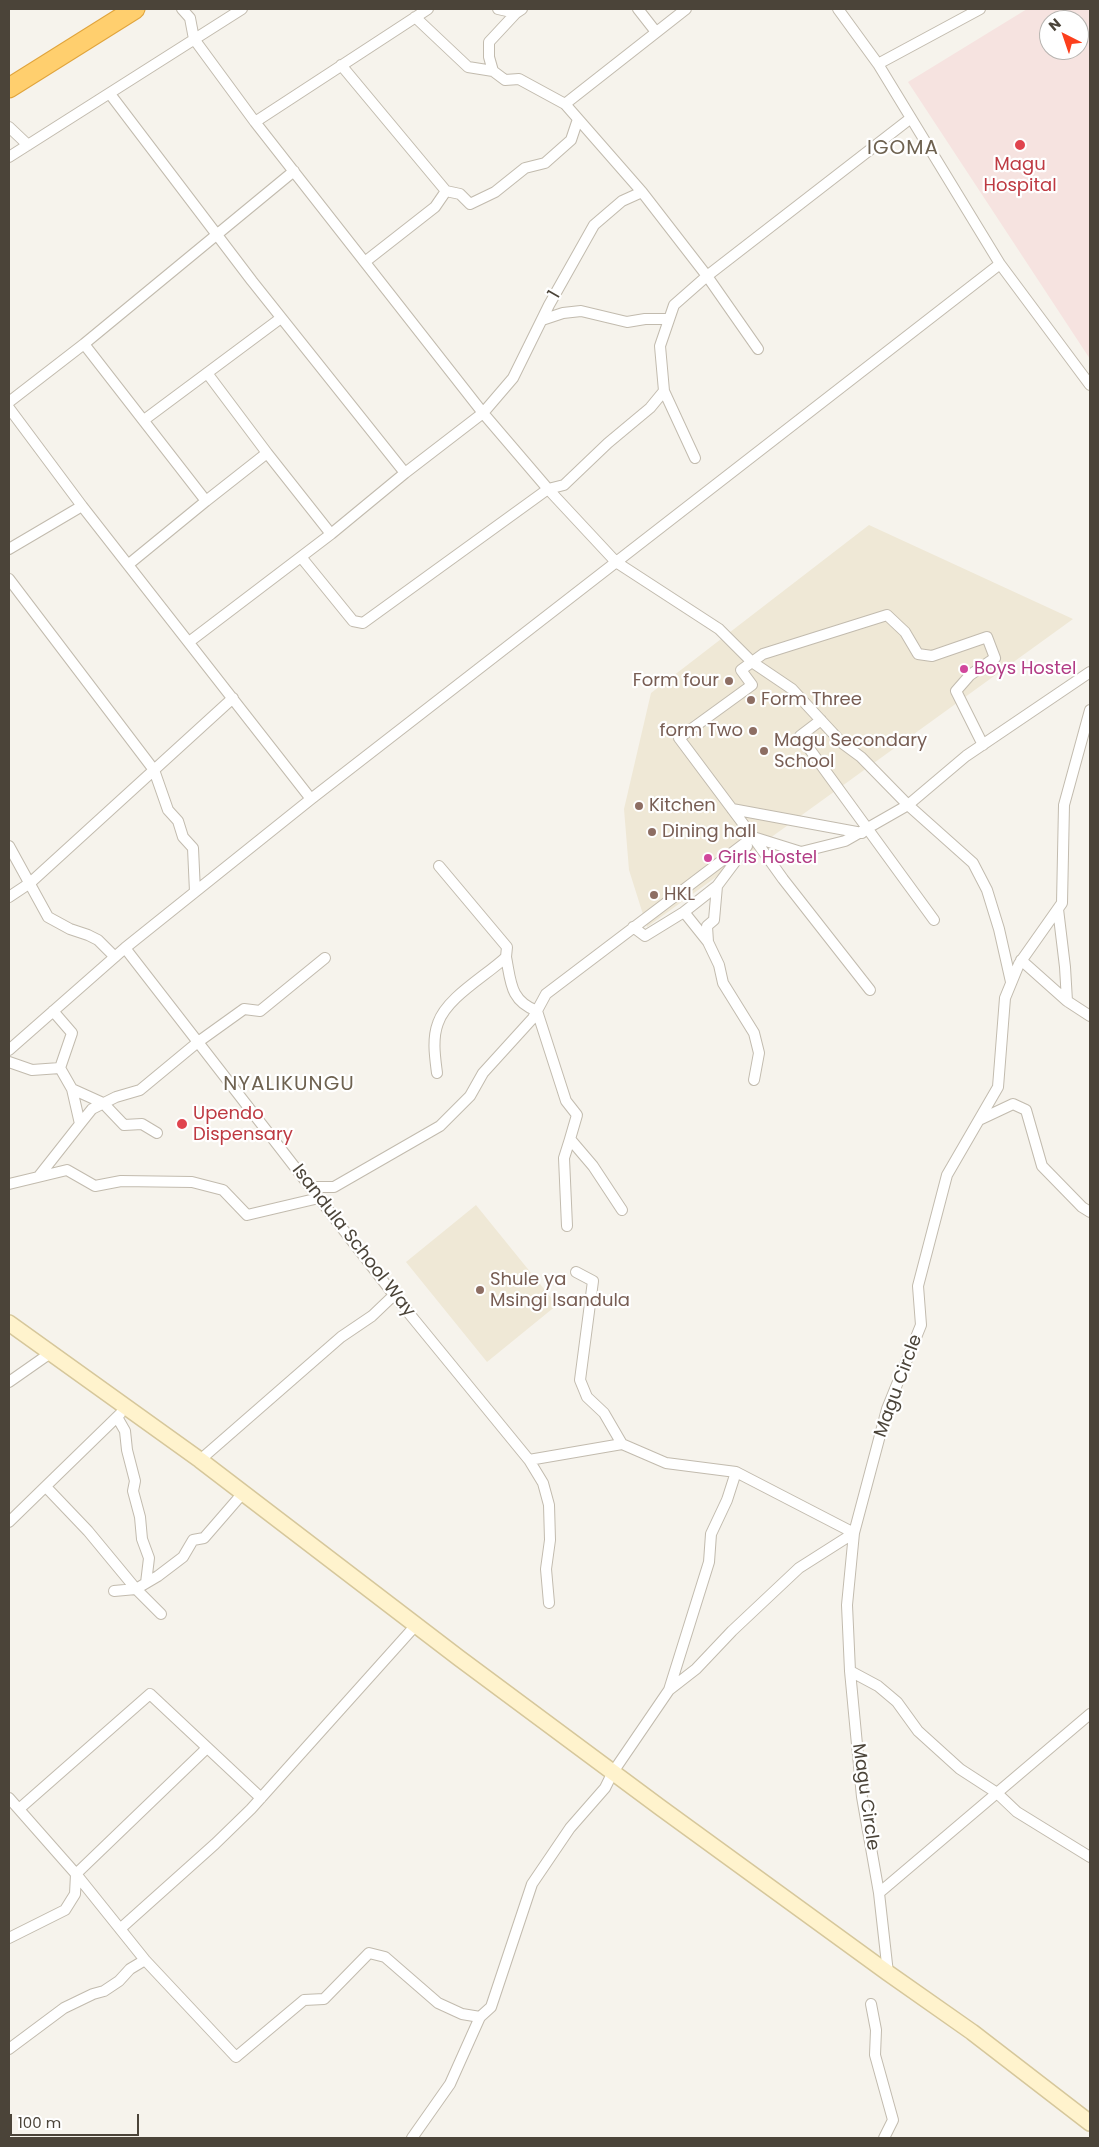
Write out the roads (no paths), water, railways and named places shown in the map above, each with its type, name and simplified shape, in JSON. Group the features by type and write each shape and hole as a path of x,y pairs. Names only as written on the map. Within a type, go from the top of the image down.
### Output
{"highway":[{"path":"9,88 136,9"}],"main road":[{"path":"9,1323 122,1412 200,1460 613,1772 888,1974 972,2032 1090,2122"}],"street":[{"path":"182,9 190,18 194,39 255,122 366,261 483,413 548,489 616,562 719,629 752,662 792,689 842,743 861,757 908,805 973,862 988,890 1011,982"},
{"path":"9,157 242,9"},
{"path":"255,122 428,9"},
{"path":"498,9 519,10"},
{"path":"638,9 656,32"},
{"path":"565,104 686,9"},
{"path":"838,9 878,64 1000,264 1090,384"},
{"path":"878,64 980,9"},
{"path":"493,71 489,57 489,42 519,10"},
{"path":"415,17 468,67 493,71 505,80 519,79 565,104 642,192 758,348"},
{"path":"341,65 446,191 460,194 470,204 495,192 525,168 544,163 571,140 578,119"},
{"path":"110,94 281,318 405,473"},
{"path":"694,458 664,391 660,346 674,305 706,276 911,118"},
{"path":"9,127 28,145"},
{"path":"9,402 84,344 294,171"},
{"path":"366,261 435,207 446,191"},
{"name":"1","path":"189,642 331,534 405,473 483,413 513,378 542,320 594,225 622,201 642,192"},
{"path":"9,1050 125,948 311,799 1000,264"},
{"path":"542,320 563,313 581,311 626,322 644,319 669,319"},
{"path":"144,420 281,318"},
{"path":"84,344 206,501"},
{"path":"207,373 331,534"},
{"path":"301,557 353,621 363,624 548,489 564,485 608,443 650,408 664,391"},
{"path":"9,408 82,506 311,799"},
{"path":"129,564 267,453"},
{"path":"9,549 82,506"},
{"path":"9,580 154,770 168,810 178,821 183,837 193,848 195,892"},
{"path":"870,990 783,879 679,738 752,685 741,670 763,654 887,615 905,632 918,654 932,656 987,638 995,658 970,675 956,691 983,745"},
{"path":"753,837 802,852 845,841 908,805 966,756 1090,672"},
{"path":"9,897 30,883 233,698"},
{"name":"Magu Circle","path":"888,1974 879,1893 862,1797 850,1670 847,1605 854,1533 887,1409 921,1325 918,1286 947,1175 998,1087 1005,998 1021,960 1062,903 1064,805 1090,710"},
{"path":"821,720 800,736 865,831 934,920"},
{"path":"732,808 865,831"},
{"path":"632,927 645,936 684,912 717,886 753,837"},
{"path":"310,1187 334,1187 440,1126 470,1096 483,1073 533,1018 546,994 753,837"},
{"path":"9,846 48,917 70,930 88,934 98,940 115,957"},
{"path":"439,866 507,947 506,957 513,993 525,1007 536,1011"},
{"path":"708,942 707,926 714,920 717,886"},
{"path":"1058,909 1067,1001"},
{"path":"684,912 708,942 723,983 754,1033 760,1053 754,1080"},
{"name":"Isandula School Way","path":"125,948 394,1295 529,1460 543,1483 549,1505 550,1540 546,1569 549,1603"},
{"path":"437,1073 434,1049 438,1023 450,1003 506,957"},
{"path":"39,1176 92,1109 116,1097 140,1090 198,1042 244,1009 260,1011 325,958"},
{"path":"1021,960 1067,1001 1090,1016"},
{"path":"53,1011 72,1033 60,1068 72,1089 80,1124"},
{"path":"536,1011 566,1101 577,1115 564,1158 568,1226"},
{"path":"9,1062 32,1070 60,1068"},
{"path":"72,1089 103,1103 124,1126 142,1124 157,1133"},
{"path":"979,1120 1013,1104 1026,1110 1042,1166 1082,1207 1090,1212"},
{"path":"570,1139 593,1166 622,1210"},
{"path":"9,1184 67,1170 94,1186 121,1181 192,1182 223,1190 247,1215 319,1198"},
{"path":"576,1272 593,1281 580,1380 587,1397 604,1413 622,1444"},
{"path":"200,1460 341,1336 372,1316 394,1295"},
{"path":"9,1382 50,1354"},
{"path":"9,1522 122,1412"},
{"path":"122,1412 127,1450 135,1481 133,1491 140,1517 142,1539 149,1558 141,1586"},
{"path":"529,1460 622,1444 666,1463 736,1472 854,1533"},
{"path":"412,2138 450,2084 480,2017 491,2007 532,1884 570,1828 605,1788 613,1772 669,1690 709,1562 711,1534 727,1500 736,1472"},
{"path":"46,1487 141,1586 161,1614"},
{"path":"114,1591 141,1586 183,1556 193,1540 204,1538 243,1493"},
{"path":"669,1690 696,1669 732,1630 799,1568 854,1533"},
{"path":"120,1929 216,1844 261,1798 416,1625"},
{"path":"850,1670 878,1686 897,1702 918,1731 960,1769 997,1793 1017,1812 1090,1857"},
{"path":"19,1809 150,1694 261,1798"},
{"path":"879,1893 1090,1714"},
{"path":"9,1938 66,1910 75,1894 76,1874 207,1748"},
{"path":"9,1798 76,1874 146,1960 236,2057 304,2000 324,1999 369,1953 385,1957 438,2003 462,2014 480,2017"},
{"path":"9,2049 64,2008 93,1994 104,1991 119,1981 130,1969 146,1960"},
{"path":"871,2004 876,2030 875,2054 893,2120 884,2138"}],"place":[{"name":"Magu Hospital","path":"1020,145"},
{"name":"Boys Hostel","path":"964,669"},
{"name":"Form four","path":"729,681"},
{"name":"Form Three","path":"751,700"},
{"name":"form Two","path":"753,731"},
{"name":"Magu Secondary School","path":"764,751"},
{"name":"Kitchen","path":"639,806"},
{"name":"Dining hall","path":"652,832"},
{"name":"Girls Hostel","path":"708,858"},
{"name":"HKL","path":"654,895"},
{"name":"Upendo Dispensary","path":"182,1124"},
{"name":"Shule ya Msingi Isandula","path":"480,1290"}],"district":[{"name":"IGOMA","path":"903,149"},
{"name":"NYALIKUNGU","path":"289,1085"}]}
